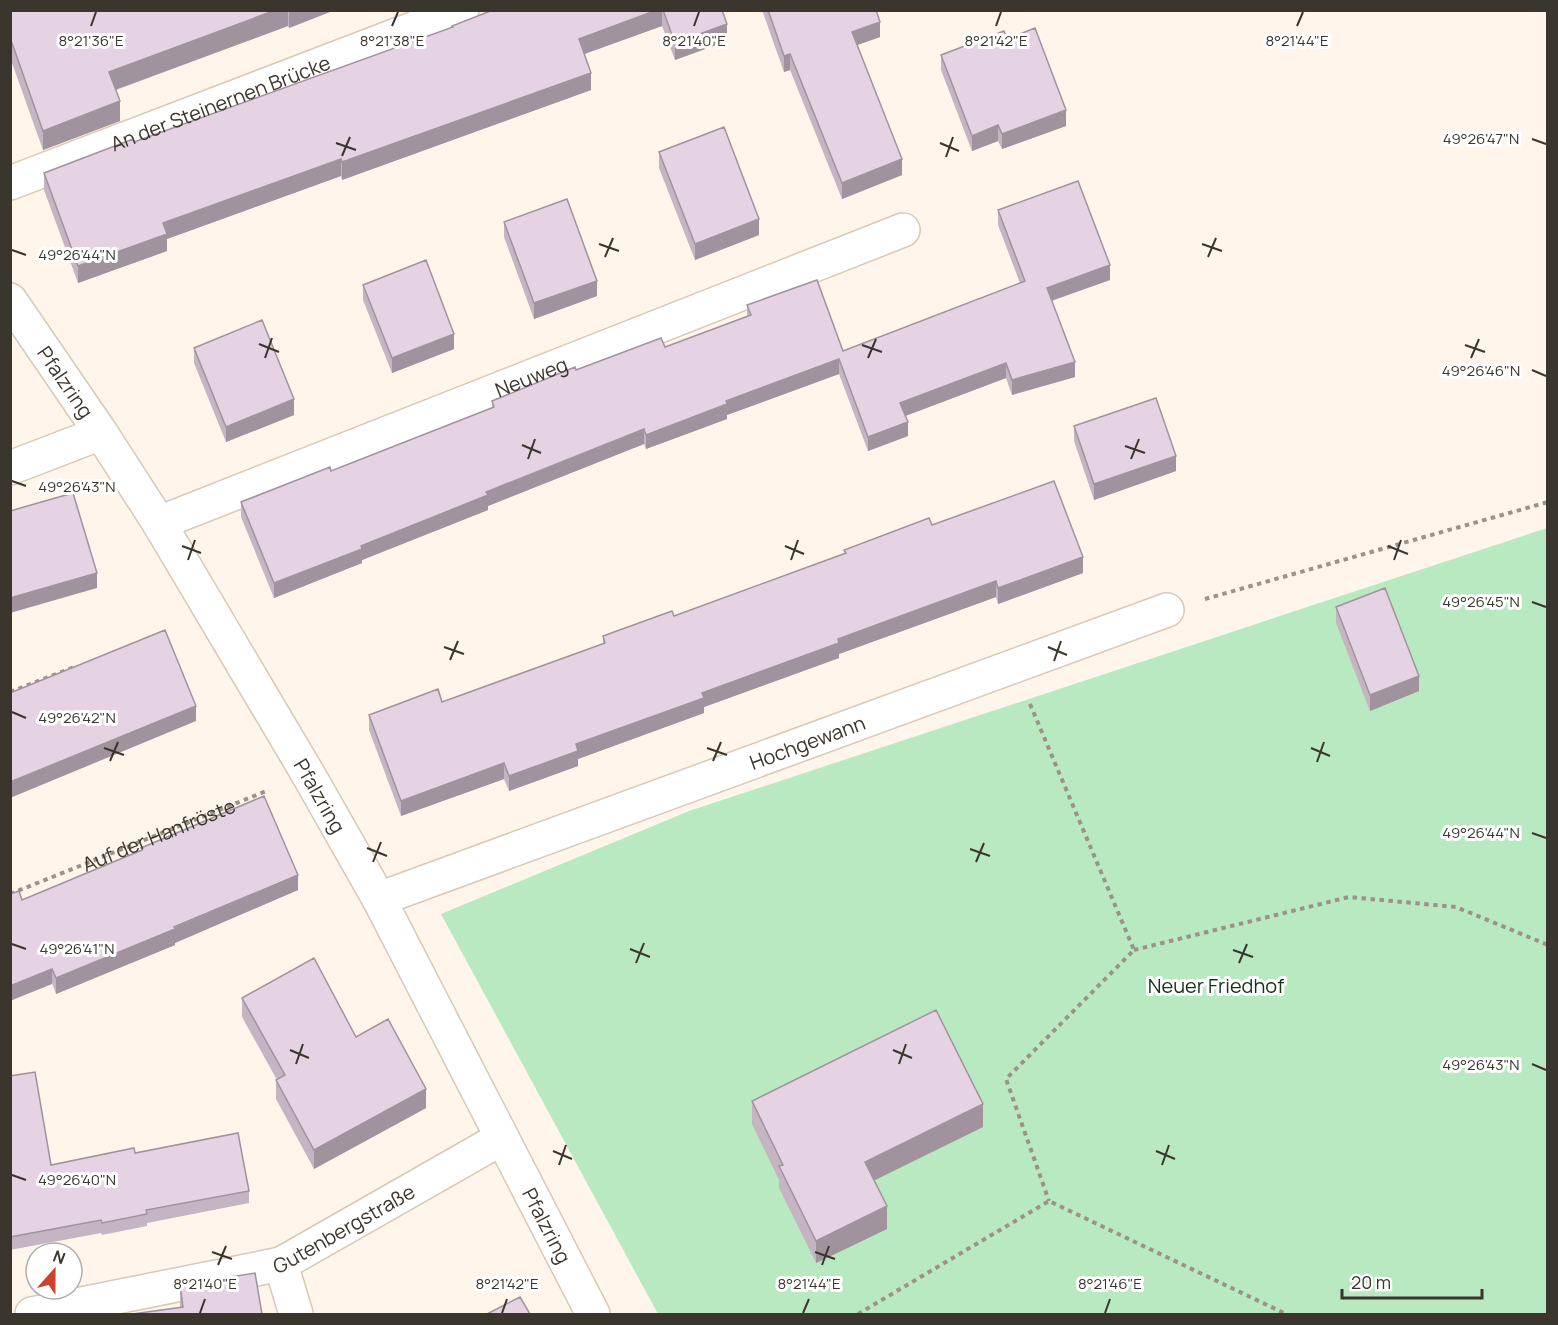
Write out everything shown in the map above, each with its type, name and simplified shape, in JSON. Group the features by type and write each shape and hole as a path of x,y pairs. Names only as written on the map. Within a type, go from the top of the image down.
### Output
{"street":[{"name":"An der Steinernen Brücke","path":"10,183 462,10"},
{"name":"Neuweg","path":"159,523 903,230"},
{"name":"Pfalzring","path":"10,300 159,523 308,774 379,899 593,1314"},
{"path":"10,468 101,433"},
{"name":"Hochgewann","path":"379,899 1167,610"},
{"name":"Gutenbergstraße","path":"32,1314 281,1264 502,1138"},
{"path":"281,1264 296,1314"}],"path":[{"path":"1167,610 1548,502"},
{"path":"10,692 85,663"},
{"path":"1014,666 1134,950"},
{"name":"Auf der Hanfröste","path":"10,894 308,774"},
{"path":"1286,1314 1049,1201 1005,1079 1134,950 1349,897 1456,907 1548,945"},
{"path":"858,1314 1049,1201"}],"green space":[{"name":"Neuer Friedhof","path":"1547,528 1547,1314 658,1314 441,914 689,811"}],"building":[{"path":"10,10 276,10 109,72 120,101 43,131 12,43 10,43"},
{"path":"493,10 657,10 579,39 591,73 163,223 167,234 78,266 44,173 133,139 134,142 453,27"},
{"path":"663,10 722,10 727,24 675,43"},
{"path":"768,10 876,10 880,22 852,32 902,159 842,183 790,54 784,56"},
{"path":"1035,28 1066,110 1002,134 998,125 972,136 941,55 1004,31 1007,39"},
{"path":"724,127 759,219 695,244 659,152"},
{"path":"1078,181 1110,265 1047,288 1075,362 1012,380 1006,363 900,403 908,422 868,437 839,359 726,401 727,404 646,435 644,429 486,492 488,495 361,546 362,549 274,583 241,502 330,467 331,471 494,407 492,401 575,367 576,370 661,338 665,347 751,315 747,305 817,280 843,351 1025,281 998,210"},
{"path":"567,199 597,281 534,303 504,222"},
{"path":"426,260 454,334 392,358 363,285"},
{"path":"262,320 294,399 226,427 194,348"},
{"path":"1156,398 1176,456 1094,484 1074,426"},
{"path":"1054,481 1083,557 998,588 996,581 838,639 839,643 702,693 704,698 576,744 578,751 509,776 504,763 401,801 369,715 438,689 442,702 605,643 603,636 672,611 674,616 846,553 844,550 929,518 932,525"},
{"path":"73,493 97,573 10,598 10,511"},
{"path":"1385,588 1419,676 1370,695 1336,607"},
{"path":"165,630 196,706 10,782 10,693"},
{"path":"264,796 298,875 56,978 52,969 10,986 10,894 19,891 22,900"},
{"path":"314,958 356,1037 388,1019 426,1089 314,1150 276,1080 285,1075 242,998"},
{"path":"936,1010 983,1104 865,1162 887,1206 816,1241 779,1166 783,1165 752,1101"},
{"path":"35,1072 51,1165 134,1148 135,1153 238,1133 249,1191 146,1210 147,1214 102,1223 101,1220 10,1237 10,1076"},
{"path":"255,1273 262,1314 132,1314 183,1307 180,1285"},
{"path":"520,1297 530,1314 487,1314"}]}
